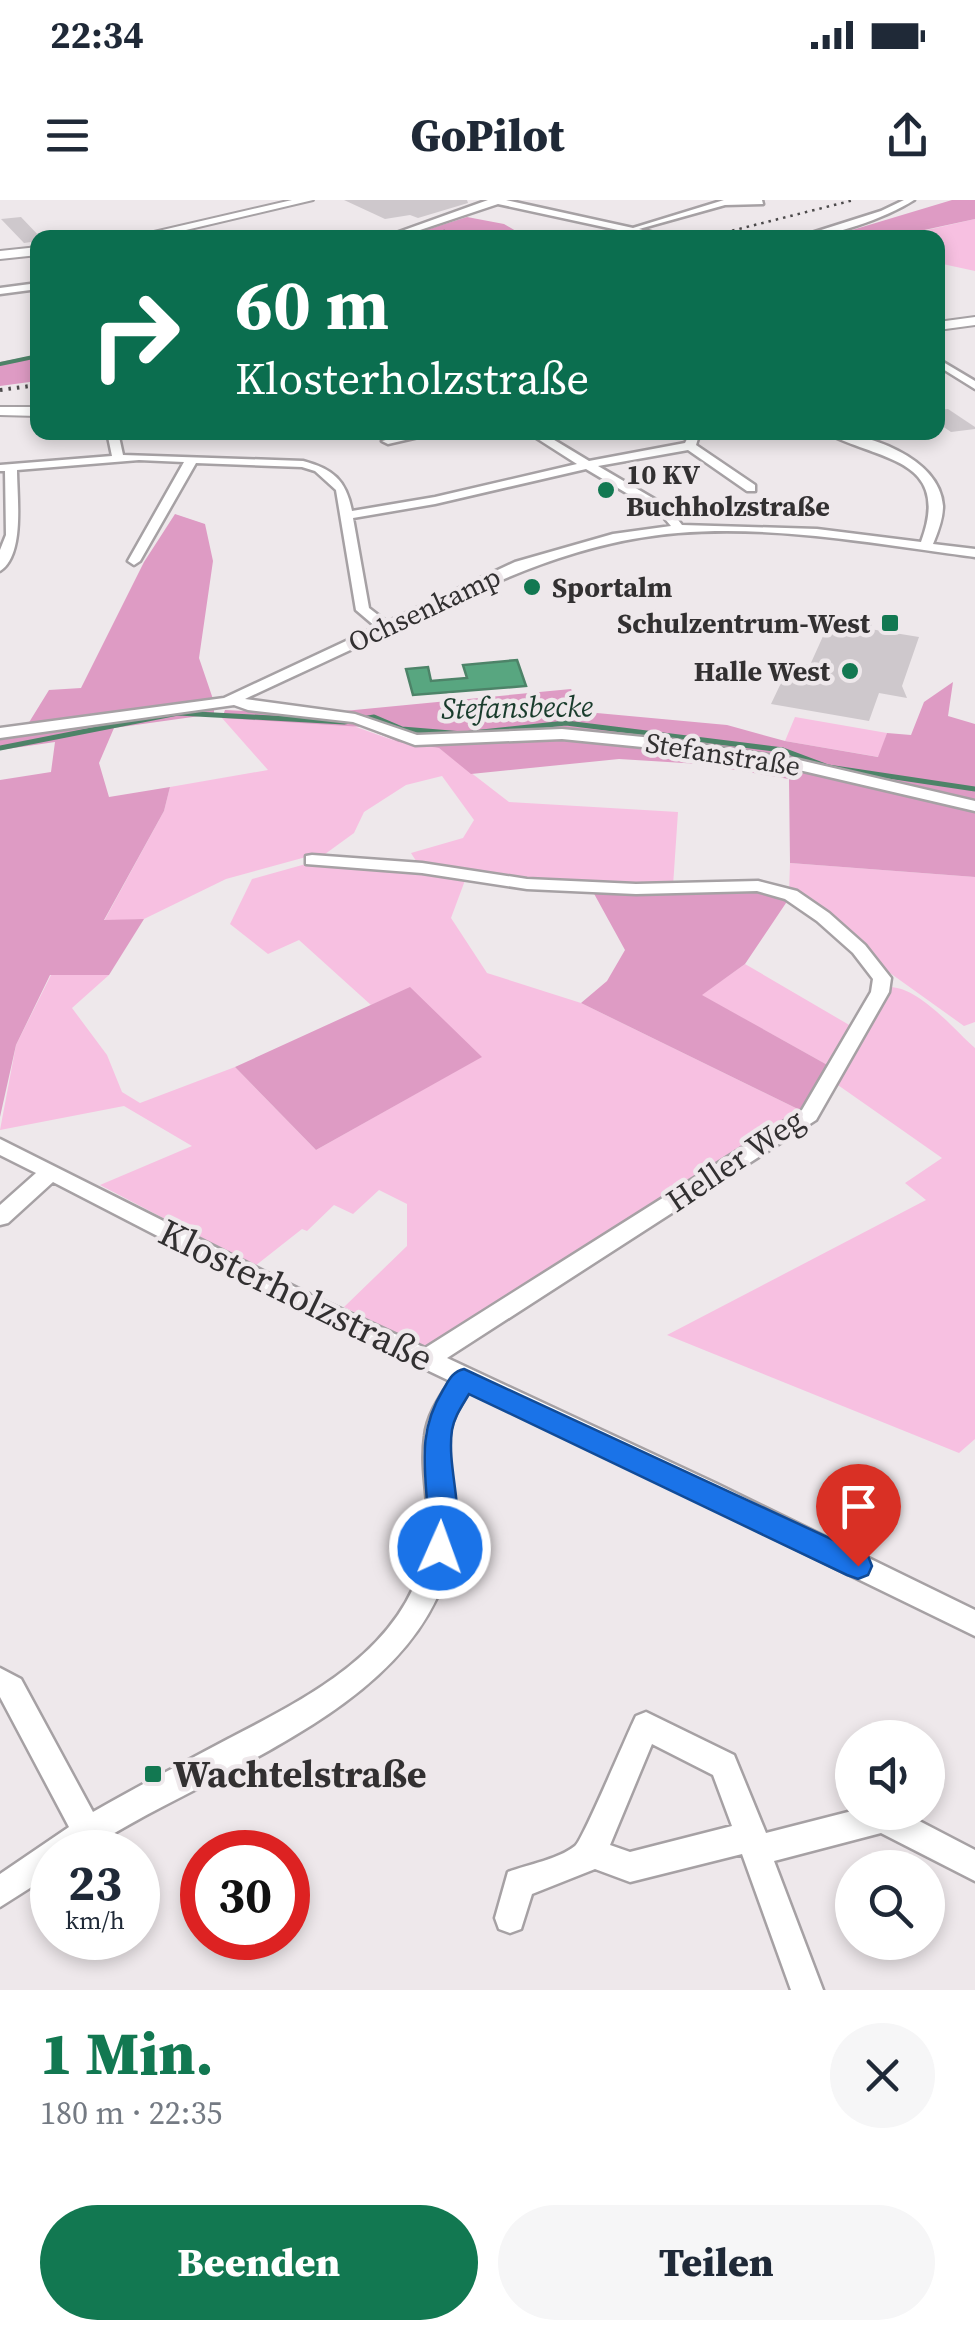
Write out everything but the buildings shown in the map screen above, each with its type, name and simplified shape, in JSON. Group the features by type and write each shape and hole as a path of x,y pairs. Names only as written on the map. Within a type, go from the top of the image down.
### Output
{"main road":[{"path":"170,230 306,200"},
{"path":"0,256 30,251"},
{"path":"945,325 975,321"},
{"path":"0,410 30,412"}],"street":[{"path":"409,230 497,200 642,230"},
{"path":"635,228 731,202 751,206 759,204 758,200"},
{"path":"827,230 884,213 910,200"},
{"path":"0,291 30,287"},
{"path":"945,367 975,386"},
{"path":"114,440 118,457"},
{"path":"388,441 393,440"},
{"path":"546,440 664,510 679,529"},
{"path":"349,515 454,498 691,440 752,488"},
{"path":"851,440 898,458 930,485 936,516 926,547"},
{"path":"0,567 5,548 6,467 118,457 303,464 320,469 342,490 363,610 386,628"},
{"path":"134,561 192,459"},
{"name":"Ochsenkamp","path":"0,732 234,699 520,565 614,538 679,529 772,529 975,553"},
{"name":"Stefanstraße","path":"234,699 248,706 359,720 415,740 562,734 659,743 799,765 975,806"},
{"name":"Heller Weg","path":"312,860 422,868 527,884 636,889 758,886 791,894 823,917 859,949 882,978 880,992 809,1115 427,1360"},
{"name":"Klosterholzstraße","path":"0,1146 464,1380 708,1492 975,1624"},
{"path":"0,1218 50,1172"},
{"path":"92,1830 328,1701 360,1678 398,1636 426,1590 440,1548 443,1526 438,1432 442,1415 464,1380"},
{"path":"0,1681 10,1688 87,1830"},
{"path":"510,1918 519,1883 579,1862 592,1852 646,1726 724,1765 807,1990"},
{"path":"592,1852 630,1867 882,1818 975,1866"},
{"path":"0,1892 30,1871"}],"shaded area":[{"path":"952,200 975,200 975,219 924,230 852,230"},
{"path":"467,217 504,224 514,230 426,230"},
{"path":"975,219 975,271 945,265 945,230 927,230"},
{"path":"30,356 30,382 0,386 0,362"},
{"path":"175,514 205,524 213,561 199,658 214,702 214,714 114,728 99,763 109,797 170,787 164,811 104,920 144,919 109,975 50,975 16,1045 0,1117 0,780 51,772 55,742 0,750 0,740 20,737 49,690 81,688 144,562"},
{"path":"517,660 526,686 413,695 406,669 428,667 431,681 467,678 463,665"},
{"path":"953,682 948,716 975,724 975,877 790,863 789,779 700,764 619,759 471,774 439,748 398,742 363,727 222,718 225,710 313,714 571,689 586,712 727,725 785,741 878,757 887,733 911,735 924,702"},
{"path":"795,717 887,733 879,757 785,741"},
{"path":"222,718 348,724 398,742 439,748 509,802 678,812 673,886 530,880 418,864 411,853 463,838 474,820 442,776 406,785 364,812 354,833 321,857 306,857 226,879 144,919 104,921 164,811 170,787 268,770"},
{"path":"313,862 467,875 451,918 487,973 581,1003 804,1112 427,1349 344,1307 407,1246 407,1204 379,1190 353,1214 334,1205 307,1231 302,1229 255,1266 100,1185 192,1146 124,1106 0,1130 16,1045 51,975 109,975 72,1008 107,1055 122,1092 140,1103 235,1067 316,1150 481,1057 410,988 371,1005 299,940 268,954 230,924 252,879"},
{"path":"790,863 975,877 975,1022 964,1026 789,893"},
{"path":"756,888 788,900 745,964 702,995 831,1067 804,1112 581,1003 607,981 625,950 592,890"},
{"path":"745,964 851,1026 831,1067 701,995"},
{"path":"410,987 482,1057 316,1150 235,1067"},
{"path":"887,987 899,988 923,1000 975,1048 975,1439 959,1453 667,1335 926,1200 905,1183 942,1158 835,1083"}],"waterway":[{"path":"0,364 30,358"},
{"name":"Stefansbecke","path":"0,748 178,713 344,722 374,717 402,729 463,734 566,723 783,750 828,767 975,789"}],"railway":[{"path":"735,230 854,200"},
{"path":"0,390 30,386"}],"place":[{"name":"10 KV Buchholzstraße","path":"606,490"},
{"name":"Sportalm","path":"532,587"},
{"name":"Schulzentrum-West","path":"890,623"},
{"name":"Halle West","path":"850,671"},
{"name":"Wachtelstraße","path":"153,1774"}],"route":[{"path":"440,1548 443,1526 438,1432 442,1415 464,1380 858,1566"}]}
